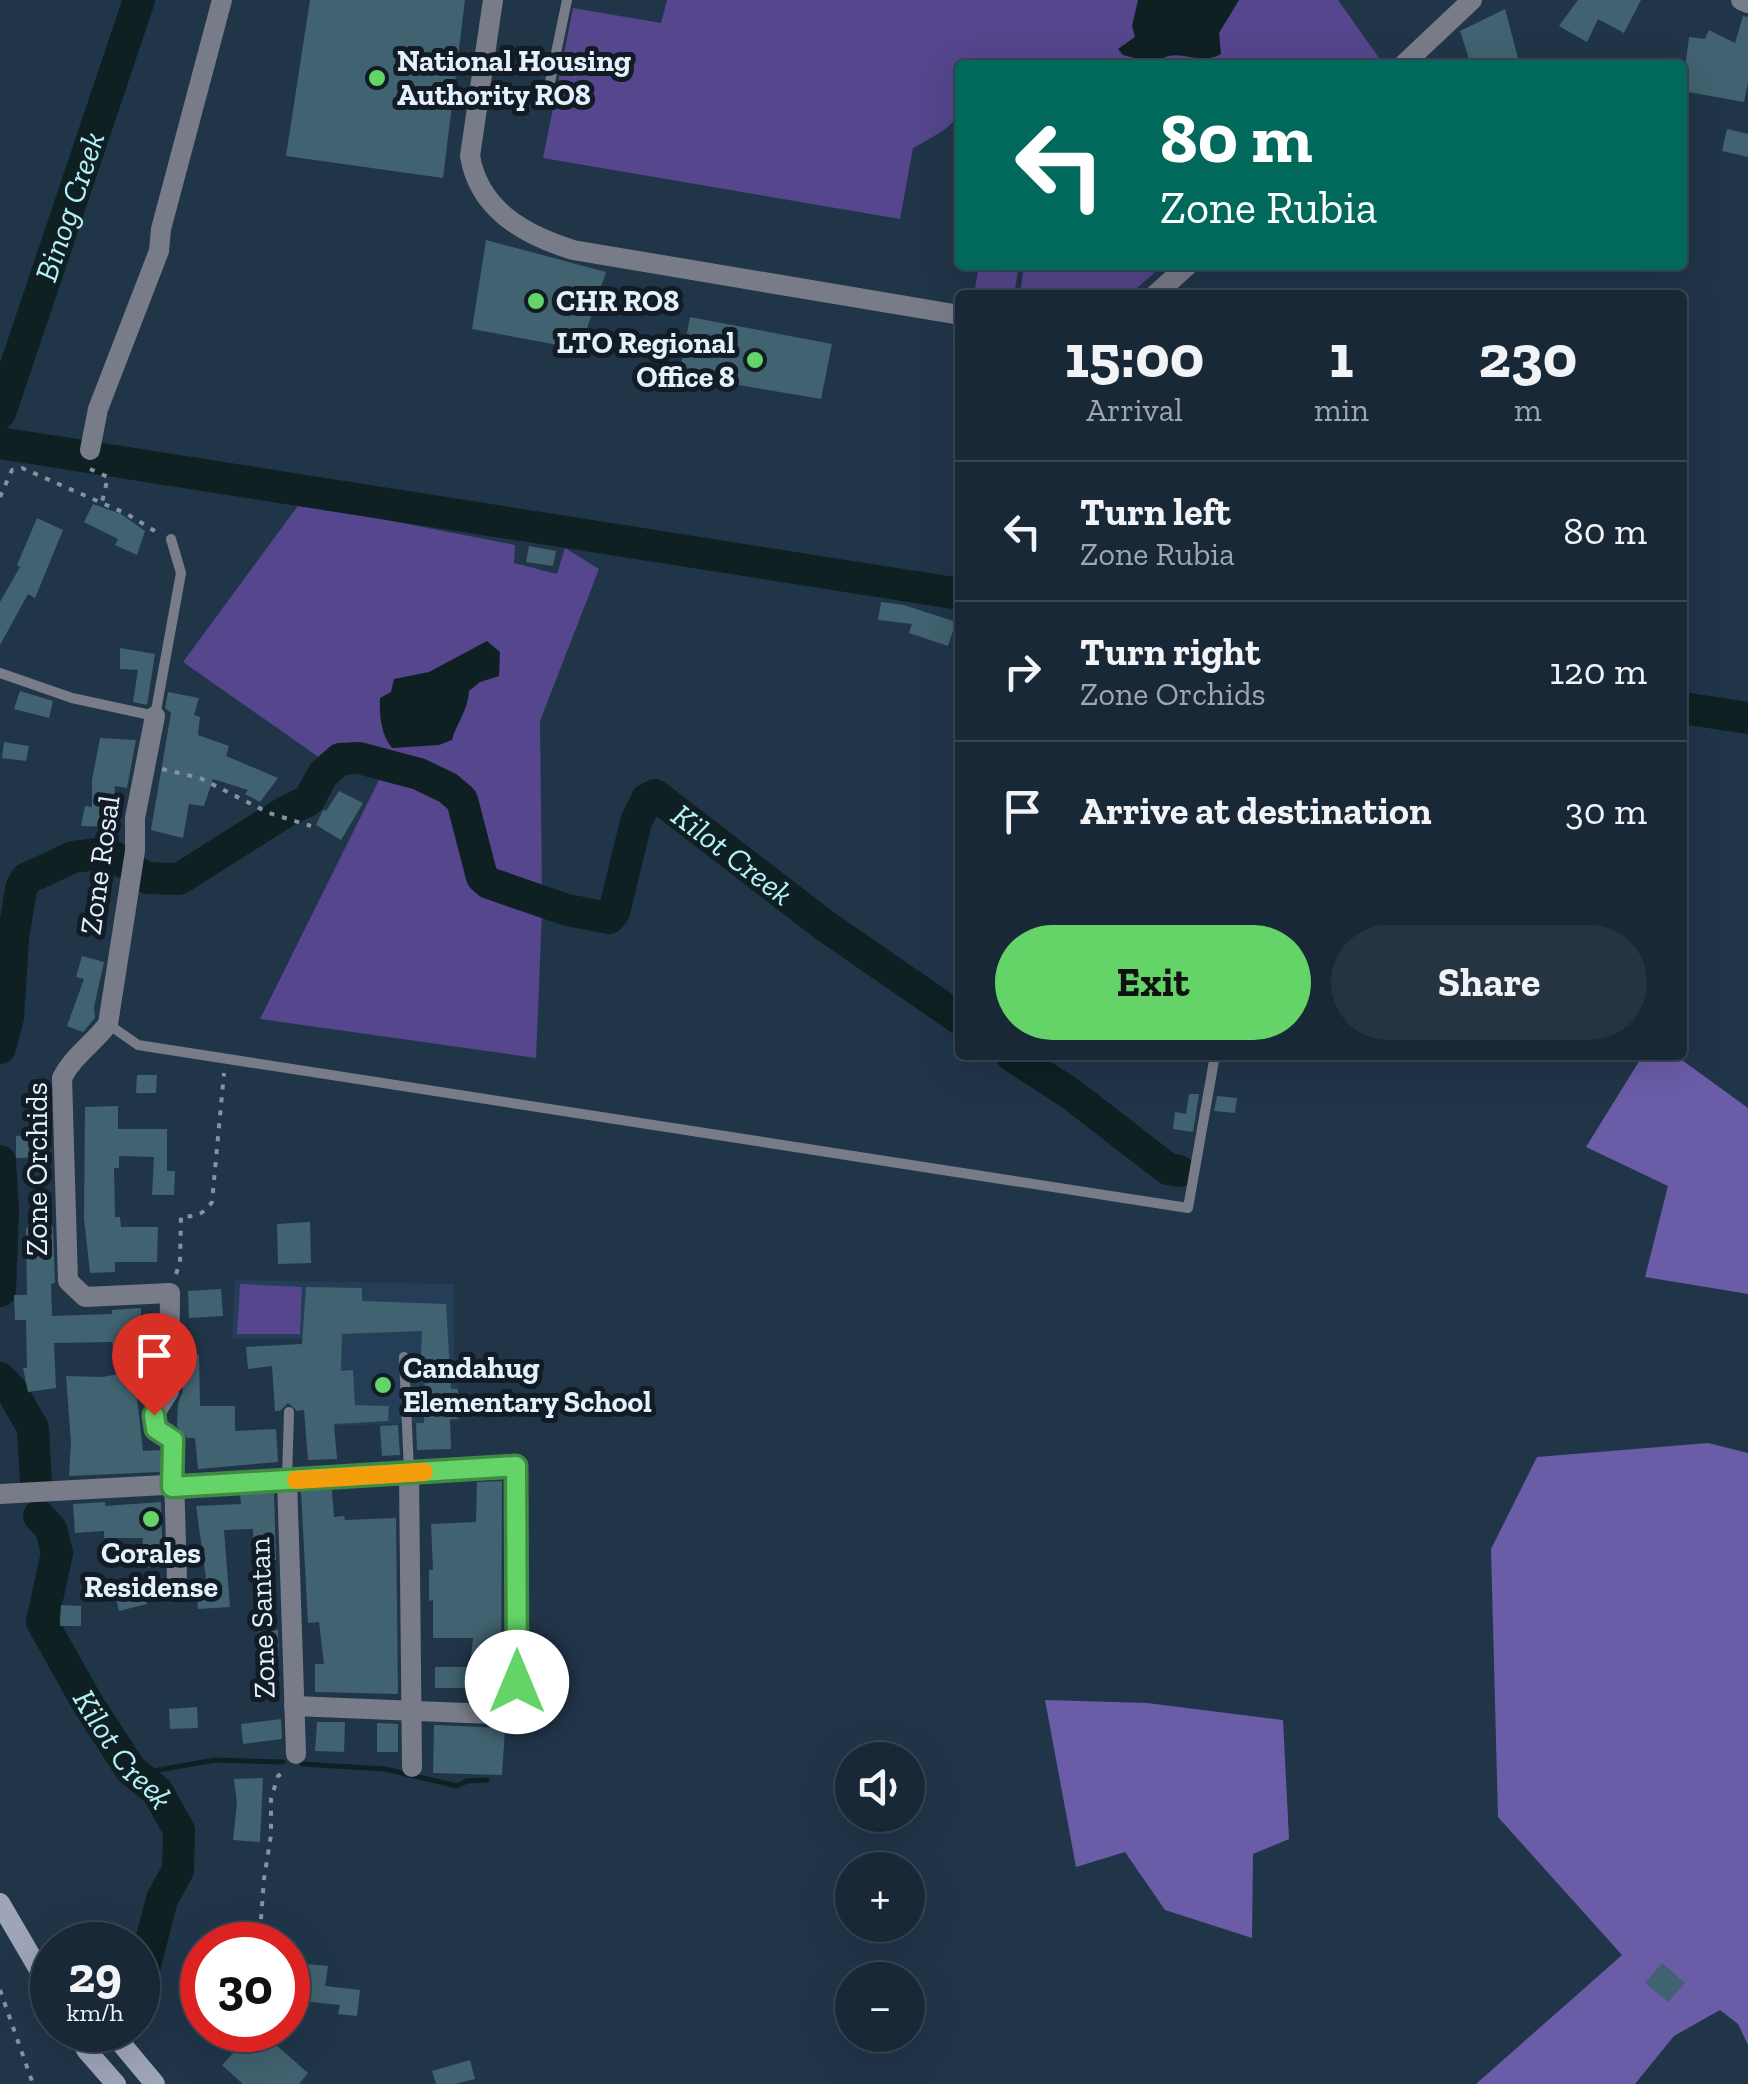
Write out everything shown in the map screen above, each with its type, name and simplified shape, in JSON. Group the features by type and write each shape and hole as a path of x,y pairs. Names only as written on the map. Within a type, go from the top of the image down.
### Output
{"main road":[{"path":"0,1902 30,1938"},
{"path":"0,1902 30,1954"},
{"path":"88,2052 116,2084"},
{"path":"128,2052 154,2084"}],"street":[{"path":"89,459 98,409 159,251 161,229 222,0"},
{"path":"493,0 470,156 479,186 489,202 512,223 544,241 573,250 955,315"},
{"path":"1407,60 1472,0"},
{"path":"1160,290 1182,270"},
{"name":"Zone Rosal","path":"108,1024 134,851 135,818 148,765 154,716"},
{"name":"Zone Orchids","path":"108,1024 94,1042 70,1061 62,1078 68,1281 85,1297 170,1293"},
{"path":"170,1293 170,1391 154,1415 156,1429 173,1440 178,1580"},
{"path":"0,1494 516,1466 517,1715 294,1706"},
{"path":"409,1472 412,1767"},
{"name":"Zone Santan","path":"288,1480 296,1754"}],"lane":[{"path":"550,82 567,0"},
{"name":"Zone Rosal","path":"154,716 182,573 171,539"},
{"path":"0,673 72,698 154,716"},
{"path":"108,1024 138,1045 1188,1208 1214,1060"},
{"path":"404,1357 409,1472"},
{"path":"288,1412 288,1480"}],"path":[{"path":"89,459 108,477 102,502"},
{"path":"0,498 12,470 22,468 102,502 171,539"},
{"path":"148,765 200,778 269,813 310,826"},
{"path":"170,1293 180,1264 182,1216 195,1217 212,1202 225,1058"},
{"path":"261,1922 272,1835 271,1799 278,1776 291,1768 296,1754"},
{"path":"0,1990 33,2084"}],"shaded area":[{"path":"667,0 1338,0 1380,60 955,60 955,118 913,148 900,219 543,158 573,8 661,23"},
{"path":"1138,0 1239,0 1219,33 1221,54 1214,57 1143,60 1123,55 1118,49 1135,37 1132,26"},
{"path":"978,270 1018,270 1015,290 975,290"},
{"path":"1023,270 1157,270 1135,290 1021,290"},
{"path":"300,503 515,545 514,563 557,574 565,548 599,569 540,721 542,888 495,872 469,790 457,780 407,758 369,749 336,745 320,758 183,662"},
{"path":"487,641 500,652 499,676 480,682 469,691 452,740 439,745 392,748 383,731 380,698 391,692 394,679 429,672"},
{"path":"382,774 454,804 472,883 483,893 542,912 536,1058 260,1019"},
{"path":"1640,1060 1682,1060 1748,1108 1748,1294 1645,1277 1668,1186 1586,1147"},
{"name":"Candahug Elementary School","path":"235,1280 454,1284 460,1421 312,1427 307,1339 232,1339"},
{"path":"240,1284 302,1287 300,1334 237,1334"},
{"path":"1708,1443 1748,1453 1748,2045 1738,2024 1720,2010 1674,2036 1635,2084 1476,2084 1622,1955 1498,1817 1491,1549 1537,1457"},
{"path":"1045,1700 1147,1703 1283,1720 1289,1839 1253,1854 1252,1938 1165,1910 1125,1852 1076,1867"}],"building":[{"name":"National Housing Authority RO8","path":"310,0 465,0 443,178 286,156"},
{"path":"1578,0 1641,0 1624,33 1598,19 1587,42 1559,26"},
{"path":"1505,9 1518,58 1469,60 1460,31"},
{"path":"1743,16 1748,17 1748,82 1744,102 1687,92 1689,37 1705,39 1709,30 1735,43"},
{"path":"1727,129 1748,134 1748,157 1722,151"},
{"name":"CHR RO8","path":"486,240 606,272 580,349 472,329"},
{"name":"LTO Regional Office 8","path":"690,317 832,344 821,399 679,375"},
{"path":"93,504 121,514 145,531 137,555 115,545 118,539 84,522"},
{"path":"37,518 63,530 35,598 28,594 0,645 0,602 20,567 17,565"},
{"path":"529,546 556,551 553,566 526,562"},
{"path":"881,602 904,605 955,622 955,625 948,646 909,633 912,624 878,620"},
{"path":"120,648 155,654 147,705 133,702 138,670 120,669"},
{"path":"20,691 53,701 49,718 14,709"},
{"path":"168,692 199,698 194,715 200,717 198,735 229,746 226,756 278,778 260,802 245,794 248,790 213,779 204,806 189,804 183,838 151,830 171,713 165,708"},
{"path":"100,738 136,740 127,788 115,786 112,827 81,826 85,806 92,807 92,780"},
{"path":"4,742 29,746 26,761 2,758"},
{"path":"339,791 363,803 341,840 316,825"},
{"path":"82,956 104,962 95,1018 83,1032 67,1026 84,979 76,977"},
{"path":"137,1075 157,1075 156,1093 136,1093"},
{"path":"1189,1094 1199,1094 1193,1132 1173,1129 1175,1112 1186,1114"},
{"path":"1217,1096 1237,1098 1235,1113 1214,1111"},
{"path":"49,1103 51,1157 16,1158 16,1136 31,1135 29,1104"},
{"path":"118,1106 118,1129 167,1129 167,1171 175,1171 174,1195 152,1195 154,1157 119,1156 119,1168 114,1168 115,1217 120,1217 121,1227 158,1227 157,1262 115,1262 115,1272 90,1273 84,1218 85,1107"},
{"path":"310,1222 311,1263 278,1264 277,1224"},
{"path":"53,1227 52,1316 112,1314 112,1310 141,1308 141,1323 156,1323 155,1371 130,1371 130,1345 54,1343 56,1388 28,1392 23,1368 27,1368 26,1320 15,1320 14,1295 27,1295 26,1228"},
{"path":"306,1287 362,1288 362,1301 446,1304 451,1389 458,1389 457,1419 450,1419 451,1449 417,1450 416,1423 424,1423 425,1379 420,1379 422,1331 342,1334 341,1371 353,1370 355,1405 389,1406 388,1421 334,1424 337,1459 308,1460 304,1410 297,1411 288,1403 275,1411 272,1366 248,1369 246,1347 302,1344"},
{"path":"221,1289 223,1316 189,1318 188,1291"},
{"path":"183,1354 199,1355 200,1406 235,1406 235,1431 276,1429 278,1462 198,1469 195,1438 187,1438 177,1426 183,1391"},
{"path":"134,1371 143,1451 160,1450 160,1472 69,1476 66,1376 103,1377"},
{"path":"398,1425 400,1455 382,1456 380,1426"},
{"path":"502,1481 501,1701 471,1699 472,1688 435,1688 435,1667 470,1667 473,1638 433,1638 433,1600 429,1601 429,1570 433,1570 431,1524 476,1522 477,1482"},
{"path":"332,1490 334,1517 396,1518 398,1694 315,1692 315,1664 324,1664 319,1622 308,1623 301,1491"},
{"path":"274,1493 276,1560 254,1560 253,1529 224,1530 230,1607 198,1609 196,1586 207,1585 196,1506 241,1504 240,1495"},
{"path":"105,1502 105,1506 161,1502 163,1568 141,1567 143,1538 104,1538 104,1531 75,1533 73,1504"},
{"path":"143,1587 147,1604 119,1611 115,1593"},
{"path":"61,1605 81,1606 81,1626 60,1626"},
{"path":"278,1630 279,1656 259,1657 258,1631"},
{"path":"197,1707 198,1728 170,1729 169,1709"},
{"path":"281,1719 282,1739 243,1744 241,1724"},
{"path":"317,1722 345,1722 344,1752 315,1751"},
{"path":"377,1723 398,1724 398,1752 377,1752"},
{"path":"434,1725 505,1728 502,1775 433,1773"},
{"path":"263,1778 260,1842 233,1840 237,1803 234,1779"},
{"path":"1662,1963 1685,1983 1668,2002 1645,1983"},
{"path":"310,1964 328,1966 325,1986 360,1990 357,2016 338,2014 340,2005 310,2002"},
{"path":"234,2052 284,2052 308,2073 299,2084 243,2084 222,2065"},
{"path":"470,2060 475,2079 436,2084 432,2071"}],"waterway":[{"name":"Binog Creek","path":"0,413 139,0"},
{"path":"0,443 955,593"},
{"path":"1687,709 1748,718"},
{"name":"Kilot Creek","path":"138,873 148,878 179,879 309,800 323,774 340,759 359,758 419,774 448,788 462,800 482,877 489,883 567,910 609,918 614,912 636,822 647,799 655,795 824,925 955,1016"},
{"name":"Kilot Creek","path":"0,1048 8,1018 13,938 26,879 73,857 106,853 123,862"},
{"name":"Kilot Creek","path":"1019,1060 1071,1094 1168,1169 1179,1171"},
{"name":"Kilot Creek","path":"0,1161 0,1291"},
{"name":"Kilot Creek","path":"0,1378 33,1428 36,1485"},
{"name":"Kilot Creek","path":"39,1516 51,1529 57,1553 42,1622 131,1770 157,1791 179,1830 178,1870 162,1899 156,1922"},
{"path":"136,1774 215,1760 283,1762"},
{"path":"302,1764 385,1769 457,1786 487,1780"}],"slow traffic":[{"path":"296,1480 424,1472"}],"place":[{"name":"National Housing Authority RO8","path":"377,78"},
{"name":"CHR RO8","path":"536,301"},
{"name":"LTO Regional Office 8","path":"755,360"},
{"name":"Candahug Elementary School","path":"383,1385"},
{"name":"Corales Residense","path":"151,1519"}],"route":[{"path":"154,1415 156,1429 173,1440 172,1487 516,1466 517,1682"}]}
